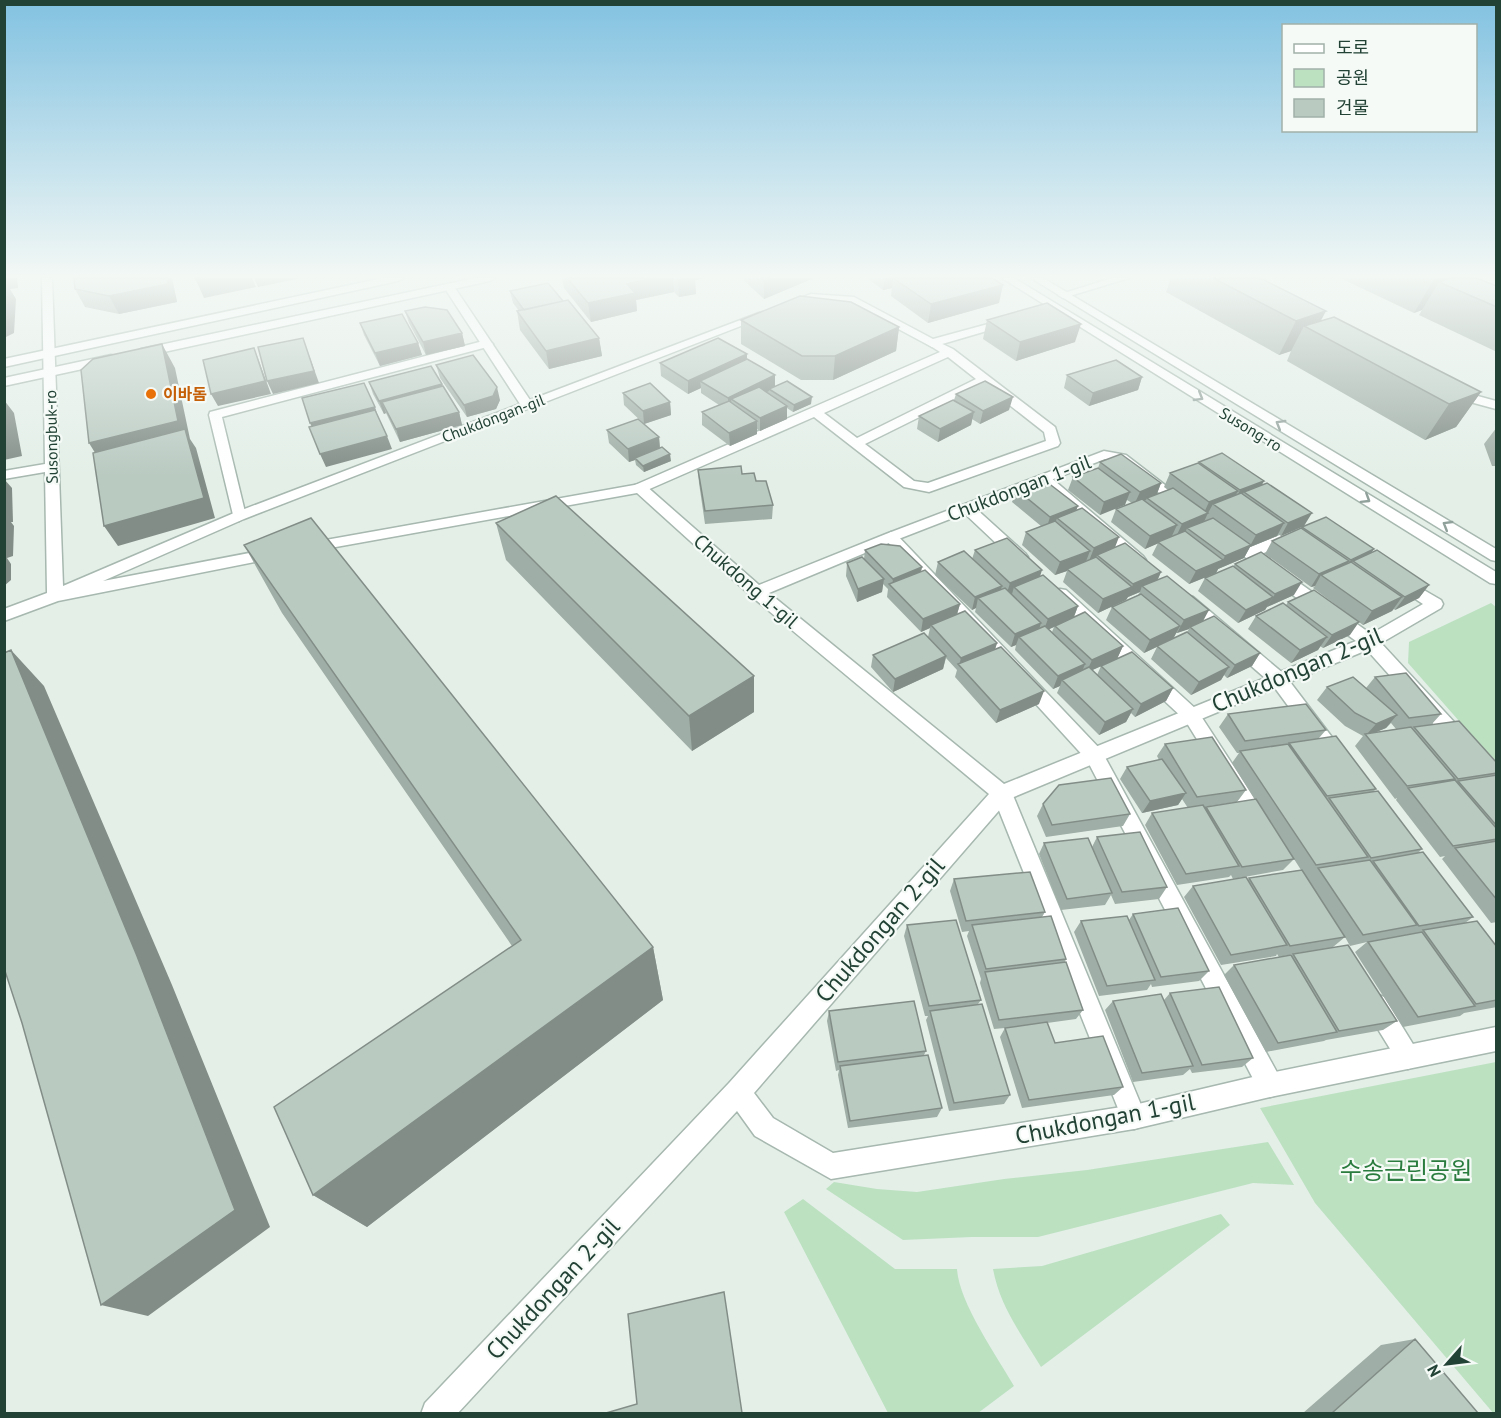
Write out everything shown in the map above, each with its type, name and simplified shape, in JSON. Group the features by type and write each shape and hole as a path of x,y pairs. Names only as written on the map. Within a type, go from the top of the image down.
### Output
{"street":[{"name":"Susongbuk-ro","path":"49,344 55,596"},
{"path":"4,363 90,344"},
{"path":"4,382 180,344"},
{"path":"239,516 215,415 486,344"},
{"path":"487,344 527,405"},
{"name":"Chukdongan-gil","path":"4,615 55,596 239,516 687,344"},
{"name":"Chukdongan-gil","path":"855,444 909,484 929,488 1053,443 1050,430 949,352 934,344"},
{"name":"Susong-ro","path":"1106,344 1497,579"},
{"name":"Susong-ro","path":"1145,344 1497,556"},
{"path":"640,488 949,352"},
{"path":"815,412 855,444 984,380"},
{"path":"1438,390 1497,405"},
{"name":"Chukdongan 1-gil","path":"757,592 891,537 1104,455 1121,458 1194,513"},
{"path":"4,474 51,467"},
{"path":"1044,479 1152,572"},
{"name":"Chukdongan-gil","path":"55,596 204,565 640,488"},
{"name":"Chukdong 1-gil","path":"640,488 757,592 1002,793"},
{"path":"968,508 1028,564"},
{"path":"1306,530 1244,551 1370,642 1473,755"},
{"path":"192,536 204,565"},
{"path":"891,537 1094,755 1270,1085"},
{"name":"Chukdongan 2-gil","path":"436,1413 738,1092 1002,793 1370,642 1435,604 1385,572"},
{"path":"1045,580 1191,715 1268,836"},
{"path":"1179,595 1278,679 1349,773"},
{"path":"1002,793 1134,1117"},
{"path":"1364,986 1408,1057"},
{"name":"Chukdongan 1-gil","path":"738,1092 764,1127 831,1166 1134,1117 1270,1085 1497,1039"}],"green space":[{"path":"1491,603 1496,607 1496,763 1408,663 1409,642"},
{"name":"수송근린공원","path":"1496,1062 1496,1413 1494,1414 1315,1203 1260,1108"},
{"path":"1268,1142 1294,1185 1253,1183 1038,1237 903,1240 826,1189 834,1182 877,1189 917,1192 1087,1170"},
{"path":"803,1199 895,1269 957,1269 959,1283 971,1313 1014,1386 978,1413 888,1413 784,1212"},
{"path":"1221,1214 1230,1225 1041,1367 1006,1308 993,1269 1042,1266"}],"building":[{"path":"162,344 178,421 89,443 81,370 93,359"},
{"path":"272,344 305,344 314,371 267,381 258,347"},
{"path":"371,344 413,344 375,353"},
{"path":"541,344 574,344 546,351"},
{"path":"704,344 729,344 747,354 688,381 660,363"},
{"path":"782,344 861,344 835,356 802,356"},
{"path":"1338,344 1387,344 1481,392 1449,404"},
{"path":"254,348 265,381 211,394 203,360"},
{"path":"473,355 497,387 493,396 464,405 436,365"},
{"path":"747,359 775,375 728,398 700,381"},
{"path":"1116,360 1142,377 1093,393 1067,375"},
{"path":"431,366 442,384 379,401 369,382"},
{"path":"787,381 812,397 794,405 769,389"},
{"path":"985,381 1013,397 983,411 956,394"},
{"path":"364,383 375,407 310,423 302,398"},
{"path":"650,383 670,402 643,411 623,393"},
{"path":"443,386 459,412 396,429 382,402"},
{"path":"759,387 787,406 760,418 731,399"},
{"path":"953,400 974,412 940,429 919,416"},
{"path":"729,401 757,421 729,433 702,412"},
{"path":"375,410 387,436 320,454 309,427"},
{"path":"4,419 7,436 4,437"},
{"path":"638,419 659,437 628,449 607,430"},
{"path":"185,429 204,498 104,526 93,453"},
{"path":"662,447 670,454 643,466 635,458"},
{"path":"1222,453 1264,481 1240,490 1199,462"},
{"path":"1121,454 1161,483 1140,492 1100,462"},
{"path":"1198,463 1238,491 1209,502 1170,473"},
{"path":"741,466 742,474 754,473 756,481 766,481 773,505 705,511 698,470"},
{"path":"1098,468 1130,492 1104,502 1073,477"},
{"path":"1043,479 1078,506 1050,517 1016,489"},
{"path":"1267,483 1312,513 1288,523 1244,492"},
{"path":"1173,488 1208,513 1182,524 1147,498"},
{"path":"1241,493 1284,523 1256,535 1213,504"},
{"path":"556,496 754,676 689,716 496,523"},
{"path":"1142,499 1177,525 1150,536 1116,509"},
{"path":"1082,508 1119,537 1094,548 1057,518"},
{"path":"1326,517 1374,549 1351,560 1302,527"},
{"path":"311,518 653,947 313,1195 274,1107 521,940 244,545"},
{"path":"1213,518 1251,545 1225,556 1187,528"},
{"path":"1055,521 1090,551 1060,562 1026,532"},
{"path":"1301,528 1349,561 1319,574 1272,541"},
{"path":"1185,531 1223,560 1196,571 1158,542"},
{"path":"1007,538 1042,570 1010,583 975,550"},
{"path":"1125,543 1161,572 1133,584 1097,555"},
{"path":"881,544 900,546 922,567 893,579 865,550"},
{"path":"1377,550 1429,585 1405,597 1353,561"},
{"path":"964,551 1002,586 975,597 938,562"},
{"path":"1261,552 1302,582 1275,594 1235,564"},
{"path":"862,557 884,579 858,589 847,563"},
{"path":"1096,557 1132,587 1103,599 1067,569"},
{"path":"1351,562 1402,597 1372,611 1321,575"},
{"path":"1233,566 1273,597 1246,610 1205,578"},
{"path":"925,570 960,604 923,619 889,584"},
{"path":"1043,575 1078,606 1048,619 1014,587"},
{"path":"1167,576 1209,610 1184,620 1142,586"},
{"path":"1005,588 1041,623 1015,634 978,598"},
{"path":"1314,590 1359,622 1332,635 1288,602"},
{"path":"1141,594 1180,626 1150,640 1112,607"},
{"path":"1283,603 1327,637 1300,650 1256,616"},
{"path":"965,611 997,643 961,658 931,625"},
{"path":"1085,612 1123,646 1092,660 1055,626"},
{"path":"1214,616 1260,653 1235,665 1190,627"},
{"path":"1045,626 1085,664 1058,676 1019,637"},
{"path":"1187,632 1229,667 1199,682 1157,646"},
{"path":"924,633 946,656 895,679 873,655"},
{"path":"1001,647 1044,691 1000,710 958,664"},
{"path":"11,650 137,956 235,1210 101,1305 22,1023 4,968 4,653"},
{"path":"1132,652 1173,688 1141,704 1101,666"},
{"path":"1089,667 1133,709 1105,722 1062,680"},
{"path":"1406,673 1441,714 1409,718 1375,677"},
{"path":"1353,677 1397,715 1376,724 1355,713 1327,687"},
{"path":"1306,704 1326,730 1245,741 1228,714"},
{"path":"1459,721 1497,763 1497,773 1458,779 1414,727"},
{"path":"1411,727 1455,779 1407,786 1365,734"},
{"path":"1336,736 1376,789 1327,796 1289,743"},
{"path":"1212,737 1246,790 1197,797 1165,744"},
{"path":"1288,744 1368,857 1316,865 1240,751"},
{"path":"1162,759 1186,793 1150,801 1127,767"},
{"path":"1497,775 1497,826 1458,781"},
{"path":"1111,778 1130,814 1052,825 1043,804 1059,785"},
{"path":"1455,780 1497,829 1497,839 1453,846 1408,788"},
{"path":"1378,791 1422,849 1371,858 1329,798"},
{"path":"1256,799 1294,859 1242,867 1206,807"},
{"path":"1203,805 1239,866 1186,874 1152,813"},
{"path":"1140,832 1167,887 1122,892 1097,837"},
{"path":"1088,838 1112,893 1067,899 1044,843"},
{"path":"1497,841 1497,900 1455,848"},
{"path":"1423,852 1473,917 1419,926 1373,861"},
{"path":"1370,860 1417,925 1363,935 1318,868"},
{"path":"1302,870 1345,937 1290,946 1249,878"},
{"path":"1030,872 1045,912 966,921 954,879"},
{"path":"1246,877 1287,945 1231,955 1193,886"},
{"path":"1178,908 1209,971 1161,977 1133,914"},
{"path":"1051,916 1066,959 986,969 972,925"},
{"path":"1127,916 1155,980 1107,986 1081,921"},
{"path":"956,920 981,1000 929,1006 907,925"},
{"path":"1477,921 1497,947 1497,1000 1476,1004 1423,930"},
{"path":"1422,932 1475,1006 1418,1017 1368,942"},
{"path":"1348,945 1397,1021 1339,1031 1293,954"},
{"path":"1291,955 1337,1032 1278,1043 1234,965"},
{"path":"1066,962 1083,1010 999,1020 985,972"},
{"path":"1219,987 1253,1058 1202,1065 1170,993"},
{"path":"1161,994 1193,1066 1142,1073 1113,1001"},
{"path":"914,1001 926,1051 838,1062 829,1011"},
{"path":"982,1004 1010,1095 954,1103 930,1011"},
{"path":"1047,1022 1055,1043 1103,1036 1123,1087 1029,1100 1005,1028"},
{"path":"928,1055 942,1108 850,1121 840,1066"},
{"path":"724,1292 742,1413 606,1413 637,1404 628,1314"},
{"path":"1415,1339 1478,1413 1332,1413"}],"place":[{"name":"이바돔","path":"151,394"}]}
